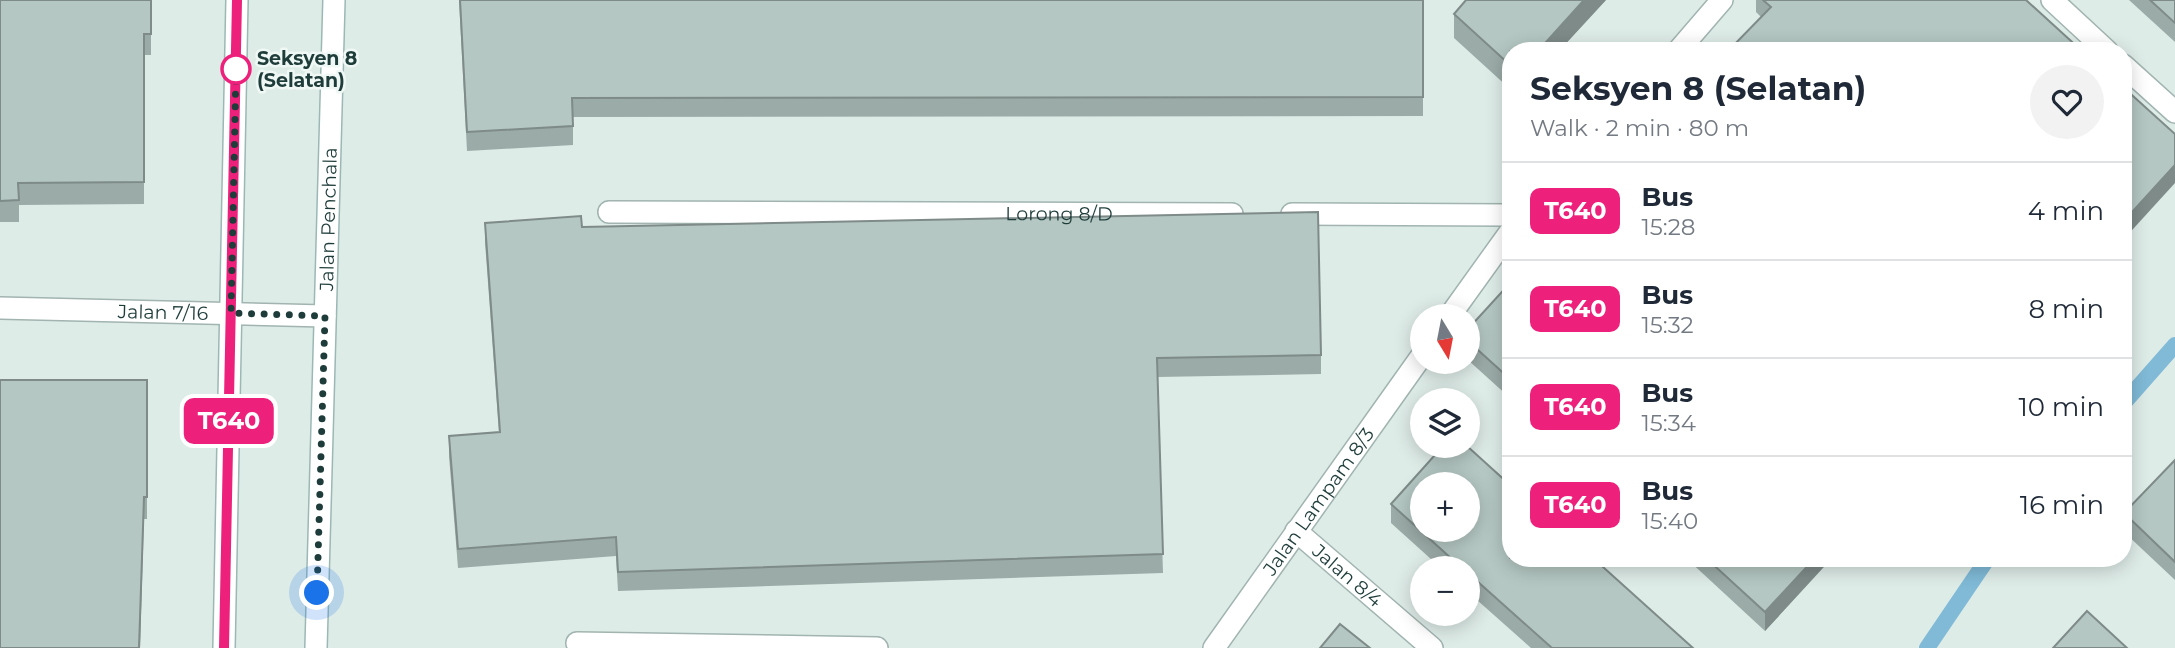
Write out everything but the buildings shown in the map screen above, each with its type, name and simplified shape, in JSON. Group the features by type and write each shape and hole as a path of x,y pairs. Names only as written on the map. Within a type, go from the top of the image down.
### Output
{"street":[{"path":"224,648 237,0"},
{"name":"Jalan Penchala","path":"316,648 334,0"},
{"path":"1686,42 1722,0"},
{"path":"2052,0 2098,42"},
{"path":"2132,73 2175,112"},
{"name":"Lorong 8/D","path":"609,212 1247,214"},
{"path":"1275,214 1502,215"},
{"path":"1459,304 1502,243"},
{"name":"Jalan 7/16","path":"0,308 325,316"},
{"name":"Jalan Lampam 8/3","path":"1214,648 1410,372"},
{"name":"Jalan 8/4","path":"1296,531 1432,648"},
{"path":"577,643 877,648"}],"waterway":[{"path":"2132,394 2175,345"},
{"path":"1927,648 1982,567"}],"bus line":[{"name":"T640","path":"224,648 237,0"}],"place":[{"name":"Seksyen 8 (Selatan)","path":"236,69"}],"route":[{"path":"236,69 231,313 325,316 317,593"}]}
